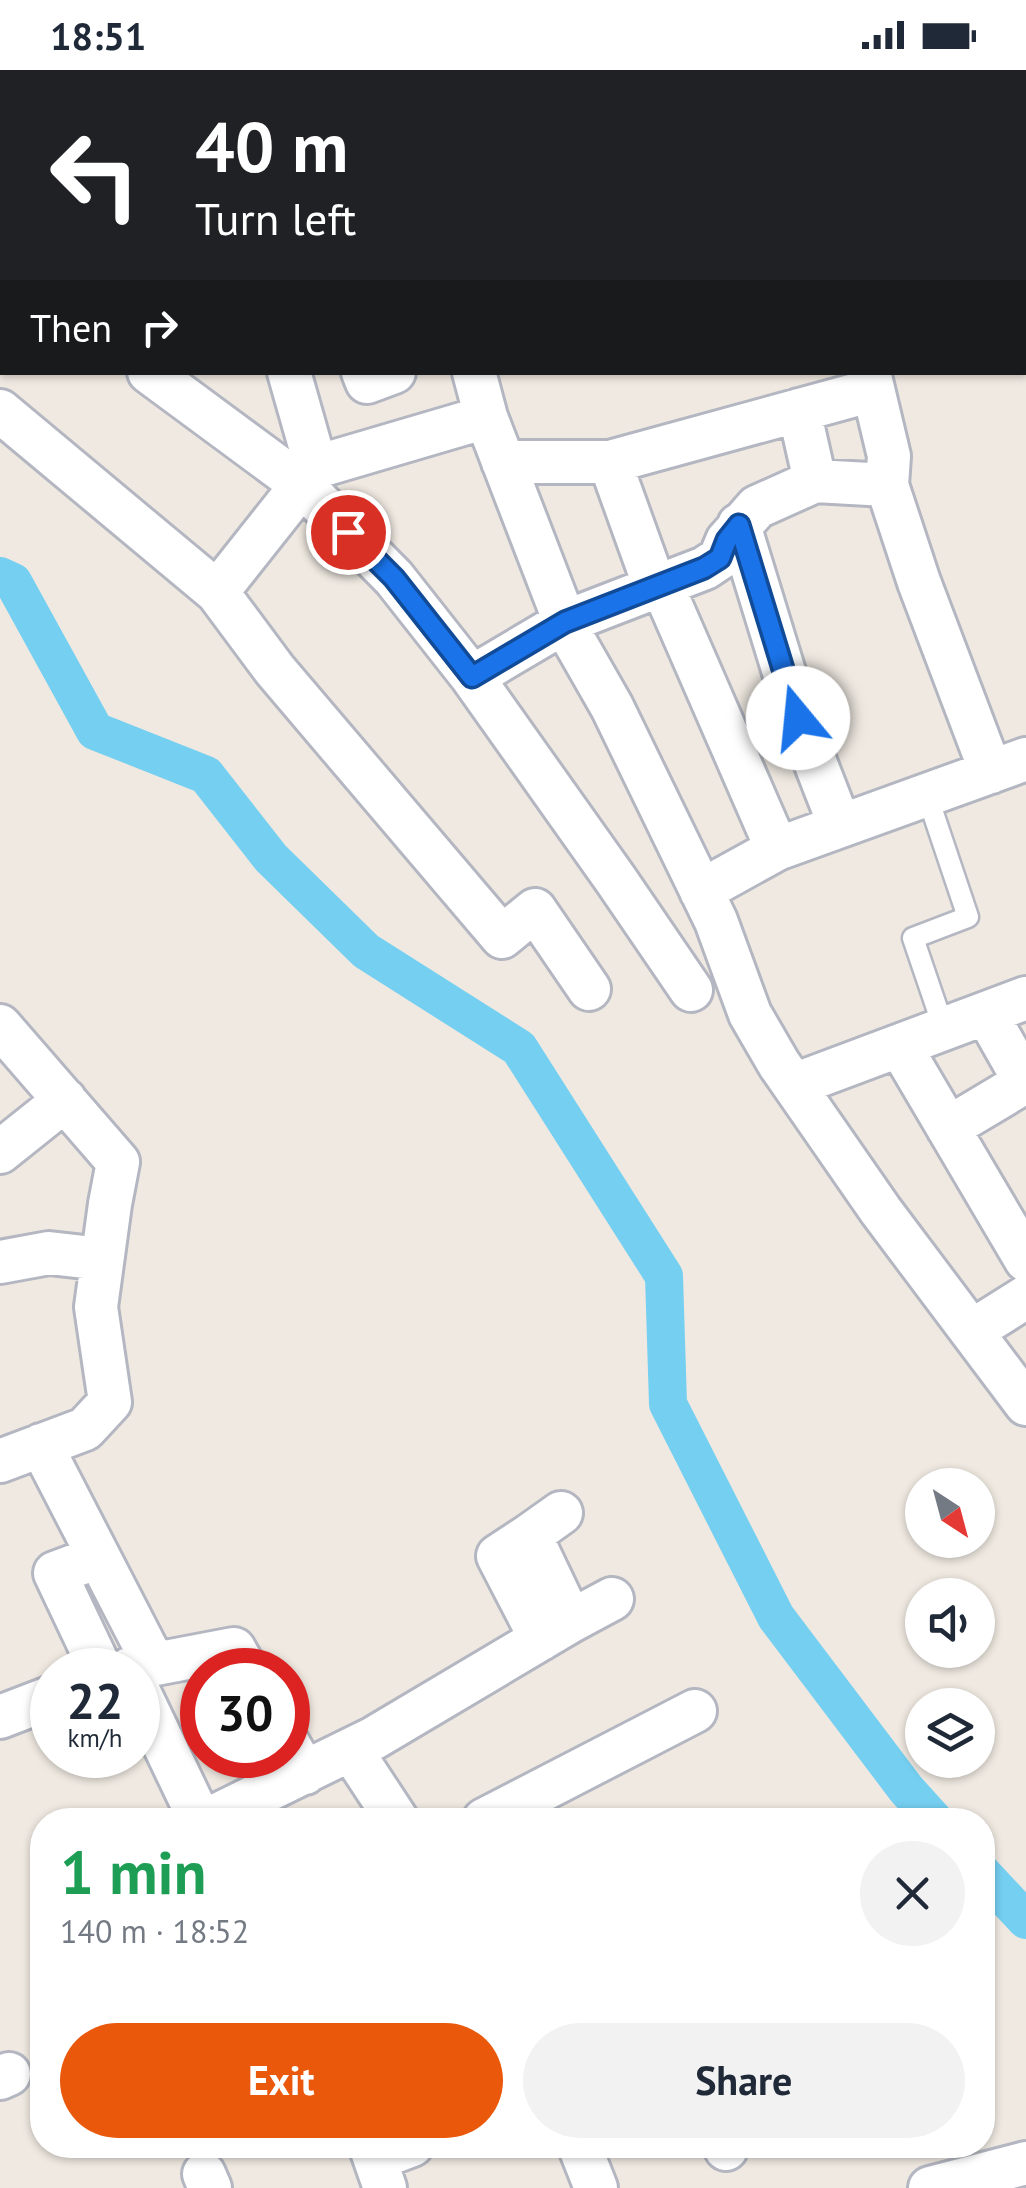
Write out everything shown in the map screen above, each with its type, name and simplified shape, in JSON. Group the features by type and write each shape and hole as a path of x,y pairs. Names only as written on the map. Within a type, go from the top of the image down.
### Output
{"street":[{"path":"154,375 309,476 472,677 691,990"},
{"path":"290,375 309,476"},
{"path":"364,375 366,382 386,375"},
{"path":"475,375 486,416 565,622 612,706 702,891 750,1014 881,1212 1026,1404"},
{"path":"503,462 610,462 799,410 871,381 890,456 887,485 919,582 1008,766 777,849 702,891"},
{"path":"799,410 815,481"},
{"path":"0,411 217,592 275,670 502,937 535,910 589,988"},
{"path":"217,592 309,476 486,416"},
{"path":"610,462 658,586 777,849"},
{"path":"472,677 565,622 704,568 720,558 727,540 757,507 815,481 887,485"},
{"path":"739,525 798,718 840,826"},
{"path":"794,1085 1026,998"},
{"path":"948,1128 1025,1082 986,1013"},
{"path":"0,1026 118,1162 96,1306 110,1402 85,1428 0,1461"},
{"path":"900,1046 1026,1260"},
{"path":"0,1152 65,1100"},
{"path":"0,1262 50,1254 102,1259"},
{"path":"972,1332 1026,1297"},
{"path":"41,1445 98,1556 126,1648"},
{"path":"546,1524 556,1630"},
{"path":"90,1648 54,1573 98,1556"},
{"path":"310,1756 352,1750 612,1599"},
{"path":"0,1718 30,1706"},
{"path":"507,1808 695,1711"},
{"path":"160,1728 197,1808"},
{"path":"352,1750 389,1808"},
{"path":"221,1808 266,1778"},
{"path":"585,2158 596,2188"},
{"path":"930,2188 1026,2163"}],"lane":[{"path":"927,795 968,917 913,938 944,1029"}],"waterway":[{"path":"0,576 13,582 95,731 206,775 271,858 366,951 519,1048 664,1276 668,1404 776,1617 923,1808"},
{"path":"995,1887 1026,1920"}],"route":[{"path":"348,532 394,578 472,677 565,622 704,568 720,558 739,525 798,718"}]}
